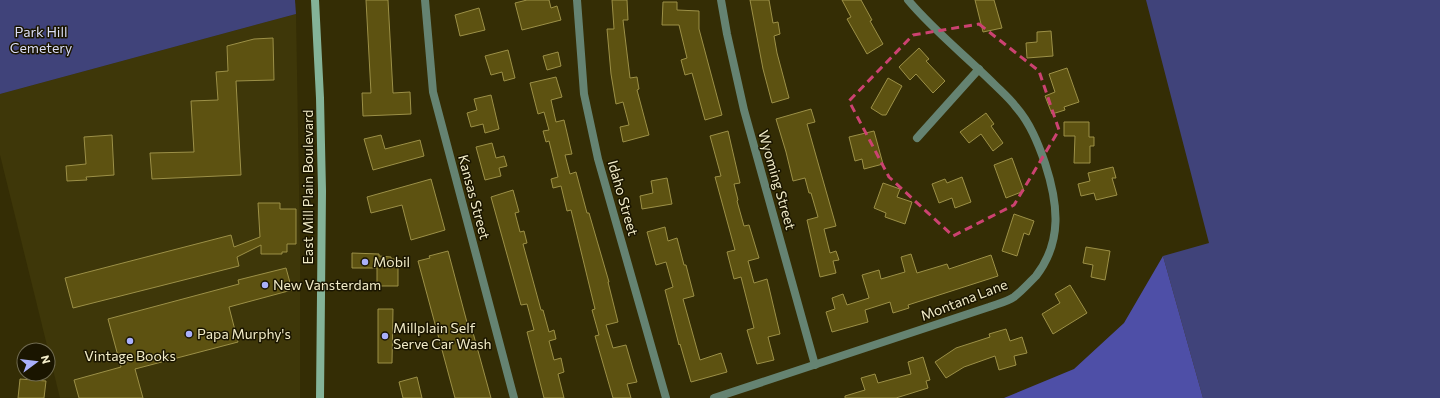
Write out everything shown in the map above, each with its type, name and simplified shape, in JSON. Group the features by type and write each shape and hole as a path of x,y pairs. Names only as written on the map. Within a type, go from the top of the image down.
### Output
{"main road":[{"name":"East Mill Plain Boulevard","path":"315,0 320,98 322,191 320,398"}],"street":[{"name":"Kansas Street","path":"425,0 433,92 514,398"},
{"name":"Idaho Street","path":"577,0 584,94 598,159 666,398"},
{"name":"Wyoming Street","path":"722,0 727,34 744,110 815,365"},
{"name":"Montana Lane","path":"714,398 989,307 1013,297 1029,283 1044,266 1053,245 1057,222 1054,197 1049,176 1038,144 1030,128 1016,106 919,13 908,0"},
{"path":"917,138 979,69"}],"highlighted area":[{"path":"979,24 1039,71 1059,130 1014,205 953,236 889,177 849,101 913,35"}],"shaded area":[{"path":"296,14 300,244 300,398 60,398 56,382 56,342 46,342 0,155 0,94"},
{"path":"1163,256 1203,398 1004,398 1074,369 1124,323"}],"green space":[{"name":"Park Hill Cemetery","path":"0,0 295,0 296,14 0,94"},
{"path":"1146,0 1440,0 1440,398 1203,398 1163,256 1209,243"}],"building":[{"path":"366,0 388,0 393,93 410,92 411,114 363,116 362,93 371,93"},
{"path":"527,0 549,0 551,8 557,6 561,20 522,30 515,3"},
{"path":"612,0 627,0 628,20 623,20 630,78 637,77 639,89 637,90 649,135 623,142 620,127 629,125 623,102 616,104 611,74 607,29 614,29"},
{"path":"750,0 769,0 773,23 778,22 780,34 774,36 789,98 772,103 763,69"},
{"path":"842,0 861,0 872,20 870,21 883,44 867,54 847,19 851,17"},
{"path":"975,0 994,0 1002,28 983,32"},
{"path":"663,2 677,2 677,10 699,11 699,29 722,115 705,120 692,73 685,75 681,60 687,58 679,25 662,25"},
{"path":"479,8 485,30 460,36 455,15"},
{"path":"1051,31 1053,56 1027,58 1026,43 1037,42 1037,32"},
{"path":"273,38 274,80 236,81 241,175 152,179 150,153 194,152 191,101 218,100 216,72 228,71 227,46 254,39"},
{"path":"919,48 929,59 926,61 945,81 933,93 916,74 910,80 899,67"},
{"path":"508,50 515,78 504,81 502,72 491,75 485,56"},
{"path":"558,52 561,66 547,70 543,56"},
{"path":"1067,68 1079,102 1064,107 1065,110 1052,114 1045,96 1055,92 1049,74"},
{"path":"556,77 562,97 551,100 556,122 564,120 572,154 565,155 570,174 576,172 587,213 589,213 609,282 618,322 606,325 613,348 626,345 637,382 627,384 631,398 613,398 595,336 599,335 592,310 595,309 571,210 567,211 561,186 553,188 551,179 558,177 549,141 546,142 543,131 549,130 544,112 538,114 530,83"},
{"path":"888,78 902,86 886,115 882,115 871,108"},
{"path":"491,95 499,129 485,133 483,124 471,127 467,113 477,110 474,99"},
{"path":"811,109 815,122 807,124 836,226 824,229 830,253 836,251 839,260 833,261 836,273 820,277 807,220 818,217 805,178 793,181 776,119"},
{"path":"986,113 994,124 991,126 1003,143 993,151 981,134 969,143 960,132"},
{"path":"1064,122 1089,122 1089,137 1094,137 1094,146 1090,146 1090,163 1074,163 1075,136 1064,136"},
{"path":"728,131 740,183 734,184 737,201 744,226 749,225 759,258 748,261 754,283 767,279 780,334 768,337 774,360 757,364 747,330 754,328 741,277 734,279 727,252 735,250 715,177 721,176 710,136"},
{"path":"874,131 883,164 864,169 862,159 855,161 849,137"},
{"path":"112,135 114,175 86,177 87,180 67,181 66,166 86,164 84,137"},
{"path":"381,135 385,149 420,140 424,156 373,170 364,139"},
{"path":"492,143 496,158 504,156 507,166 499,168 501,176 485,180 476,147"},
{"path":"1012,158 1024,191 1006,198 994,165"},
{"path":"1113,167 1116,178 1112,178 1117,195 1096,200 1094,193 1081,196 1078,184 1090,181 1088,173"},
{"path":"962,177 971,202 955,208 952,198 939,203 932,184 945,179 947,183"},
{"path":"667,178 672,204 642,209 640,196 653,193 651,181"},
{"path":"431,179 445,230 411,240 402,205 371,213 367,197"},
{"path":"883,183 900,189 897,197 912,202 905,224 885,217 886,213 874,208"},
{"path":"513,190 519,212 515,213 520,232 524,231 527,243 523,244 541,310 543,310 549,332 554,330 556,339 549,341 554,360 561,358 564,372 558,374 564,398 544,398 527,332 534,330 527,304 521,305 491,197"},
{"path":"258,203 280,203 280,209 296,209 296,244 287,244 287,252 282,252 282,254 261,254 261,245 237,257 239,266 73,308 65,278 231,235 234,247 260,237"},
{"path":"1014,214 1034,221 1029,235 1024,233 1017,256 1002,251"},
{"path":"665,227 668,241 677,238 684,265 686,265 694,296 683,299 700,360 721,353 727,372 691,382 680,344 679,345 665,290 673,287 666,262 656,265 647,232"},
{"path":"1086,247 1110,251 1105,280 1091,277 1093,265 1083,263"},
{"path":"448,251 469,330 472,329 491,398 455,398 418,261 430,258 429,256"},
{"path":"352,253 379,254 379,256 398,259 398,286 377,286 377,268 352,268"},
{"path":"911,254 917,273 947,264 949,269 991,255 998,276 908,305 909,308 893,313 890,302 865,310 868,322 832,332 826,312 835,309 832,298 843,294 847,305 869,298 862,275 879,270 881,279 905,272 901,257"},
{"path":"286,268 292,290 229,307 238,342 135,369 143,398 79,398 74,380 121,367 108,319 239,284 238,280"},
{"path":"1070,285 1087,313 1053,334 1042,314 1060,303 1055,294"},
{"name":"Millplain Self Serve Car Wash","path":"378,309 393,309 392,363 378,363"},
{"path":"1006,329 1010,341 1022,337 1027,353 1014,356 1016,365 999,370 995,356 964,367 946,378 935,362 956,348 990,337 989,334"},
{"path":"923,357 930,380 926,381 928,388 896,398 845,398 845,396 865,390 861,378 875,374 878,383 911,374 908,362"},
{"path":"417,377 422,398 403,398 399,382"},
{"path":"20,382 46,382 44,398 18,398"}],"place":[{"name":"Mobil","path":"365,262"},
{"name":"New Vansterdam","path":"265,285"},
{"name":"Papa Murphy's","path":"189,334"},
{"name":"Millplain Self Serve Car Wash","path":"385,336"},
{"name":"Vintage Books","path":"130,341"}]}
